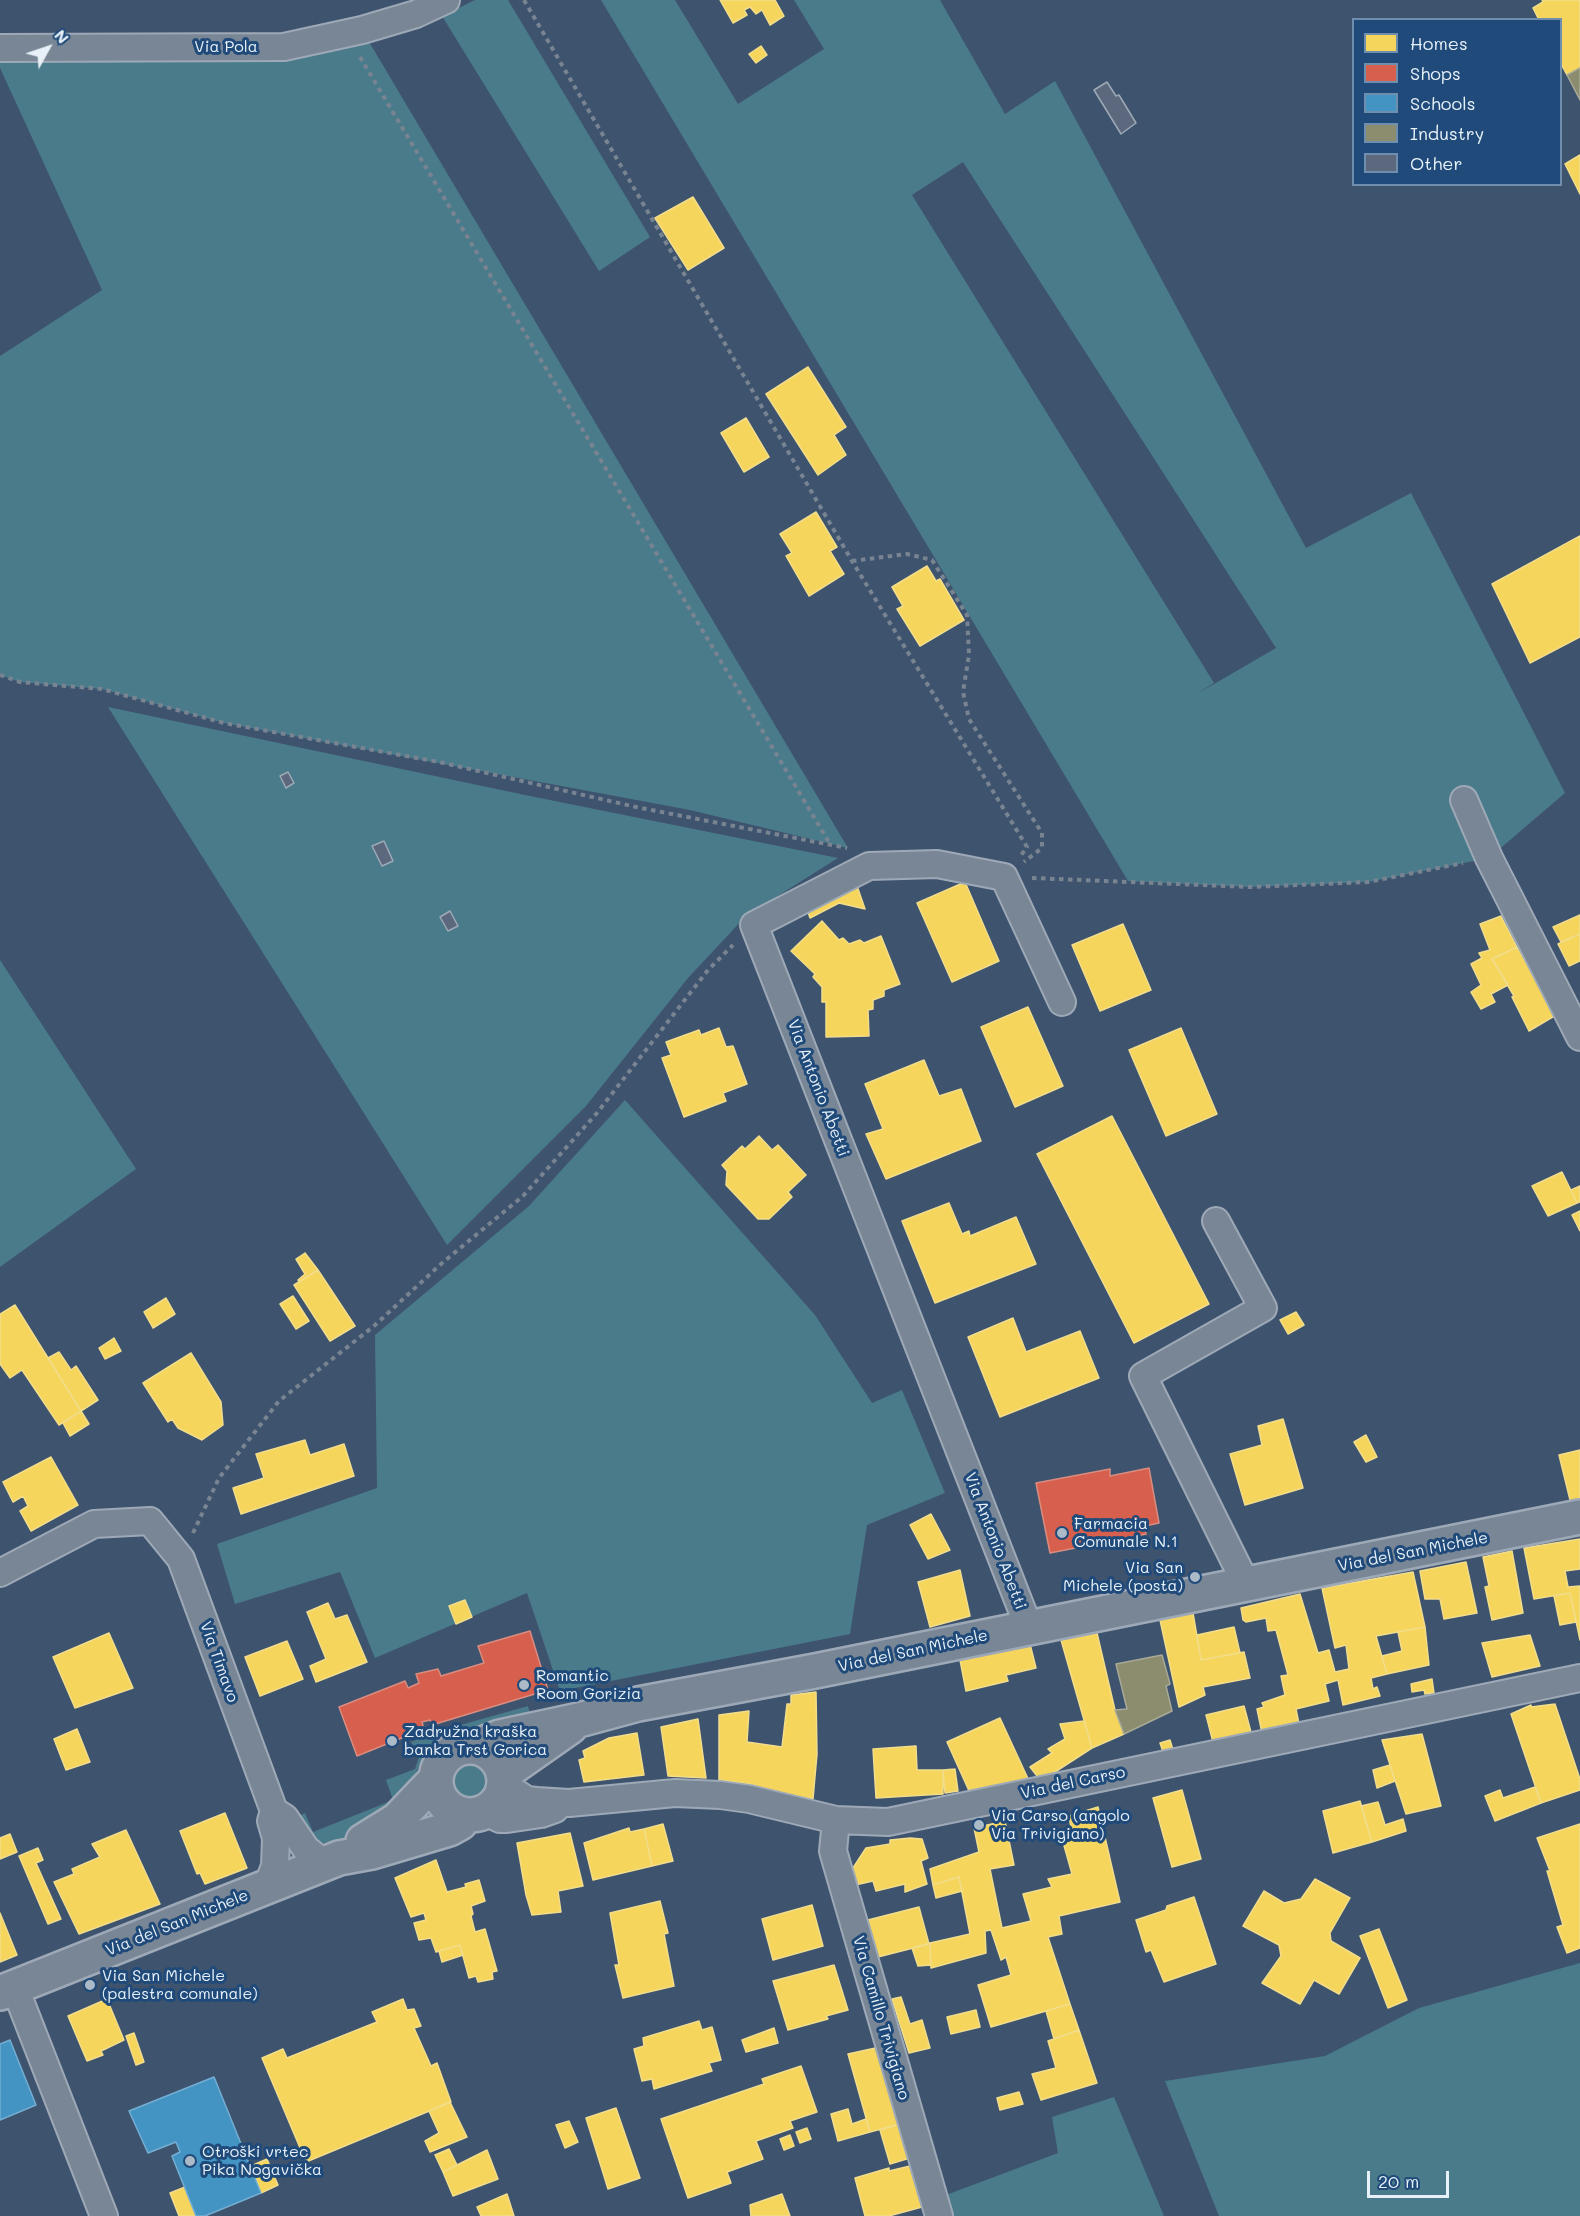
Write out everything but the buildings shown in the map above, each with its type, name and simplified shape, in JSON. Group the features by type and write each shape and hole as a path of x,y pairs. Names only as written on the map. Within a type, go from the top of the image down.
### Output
{"main road":[{"name":"Via del San Michele","path":"332,1861 397,1820 435,1780 444,1758 464,1747 475,1748 519,1732 579,1720 638,1704 815,1671 1580,1517"},
{"name":"Via del San Michele","path":"7,1990 332,1861 372,1852 449,1829 501,1796 504,1780 579,1720"},
{"path":"475,1748 493,1757 504,1780"},
{"path":"435,1780 437,1792 443,1803 452,1811 475,1814"}],"street":[{"name":"Via Pola","path":"0,48 284,47 416,14 446,0"},
{"path":"1464,800 1489,858 1580,1037"},
{"path":"754,925 869,866 937,864 1004,877 1062,1002"},
{"name":"Via Antonio Abetti","path":"754,925 1029,1628"},
{"path":"1216,1221 1263,1308 1143,1376 1246,1584"},
{"name":"Via Timavo","path":"0,1573 94,1524 150,1521 181,1558 274,1811 271,1821 276,1838 275,1866 267,1887"},
{"name":"Via del Carso","path":"504,1780 527,1800 569,1803 675,1793 720,1795 749,1799 836,1820 888,1822 1578,1683"},
{"name":"Via del Carso","path":"475,1814 507,1819 541,1814 569,1803"},
{"name":"Via Timavo","path":"274,1811 285,1818 306,1849 332,1861"},
{"name":"Via Camillo Trivigiano","path":"836,1820 833,1851 937,2215"},
{"name":"Via del San Michele","path":"7,1990 104,2216"}],"path":[{"path":"524,0 852,561 1027,847 1004,877"},
{"path":"346,33 830,844"},
{"path":"852,561 907,554 932,560 968,615 969,655 963,692 969,719 1042,833 1042,848 1004,877"},
{"path":"0,675 20,682 102,689 224,723 439,762 636,807 859,850"},
{"path":"1004,877 1274,886 1368,882 1489,858"},
{"path":"181,1558 219,1478 279,1401 374,1326 441,1264 523,1196 597,1113 708,970 754,925"}],"shaded area":[{"path":"475,0 508,0 650,237 599,271 442,16"},
{"path":"601,0 675,0 738,104 824,49 794,0 940,0 1005,114 1055,81 1306,548 1411,493 1565,793 1489,858 1368,882 1250,887 1128,881","holes":["963,162 1276,648 1195,695 1214,683 912,195"]},
{"path":"362,30 848,848 690,810 224,723 102,689 20,682 0,675 0,356 102,290 0,68 0,48 284,47"},
{"path":"108,707 838,858 746,916 688,978 586,1106 447,1245"},
{"path":"0,960 136,1169 0,1267"},
{"path":"625,1100 815,1315 872,1403 902,1390 945,1493 867,1525 850,1634 560,1691 527,1593 375,1658 340,1572 235,1604 217,1544 377,1488 375,1335 529,1206"},
{"path":"528,1706 531,1718 489,1727 458,1730 450,1728"},
{"path":"435,1732 437,1739 425,1754 411,1783 361,1832 336,1842 319,1843 312,1841 297,1822 299,1816 305,1813 313,1832 393,1800 386,1780 415,1769 419,1757 411,1742"},
{"path":"470,1765 482,1769 486,1781 482,1793 470,1797 458,1793 454,1781 458,1769"},
{"path":"1580,1963 1580,2216 1219,2216 1165,2081 1325,2056 1419,2008"},
{"path":"1114,2097 1164,2216 952,2216 946,2195 1058,2153 1052,2117"}],"place":[{"name":"Farmacia Comunale N.1","path":"1062,1533"},
{"name":"Via San Michele (posta)","path":"1195,1577"},
{"name":"Romantic Room Gorizia","path":"524,1685"},
{"name":"Zadružna kraška banka Trst Gorica","path":"392,1741"},
{"name":"Via Carso (angolo Via Trivigiano)","path":"979,1825"},
{"name":"Via San Michele (palestra comunale)","path":"90,1985"},
{"name":"Otroški vrtec Pika Nogavička","path":"190,2161"}]}
